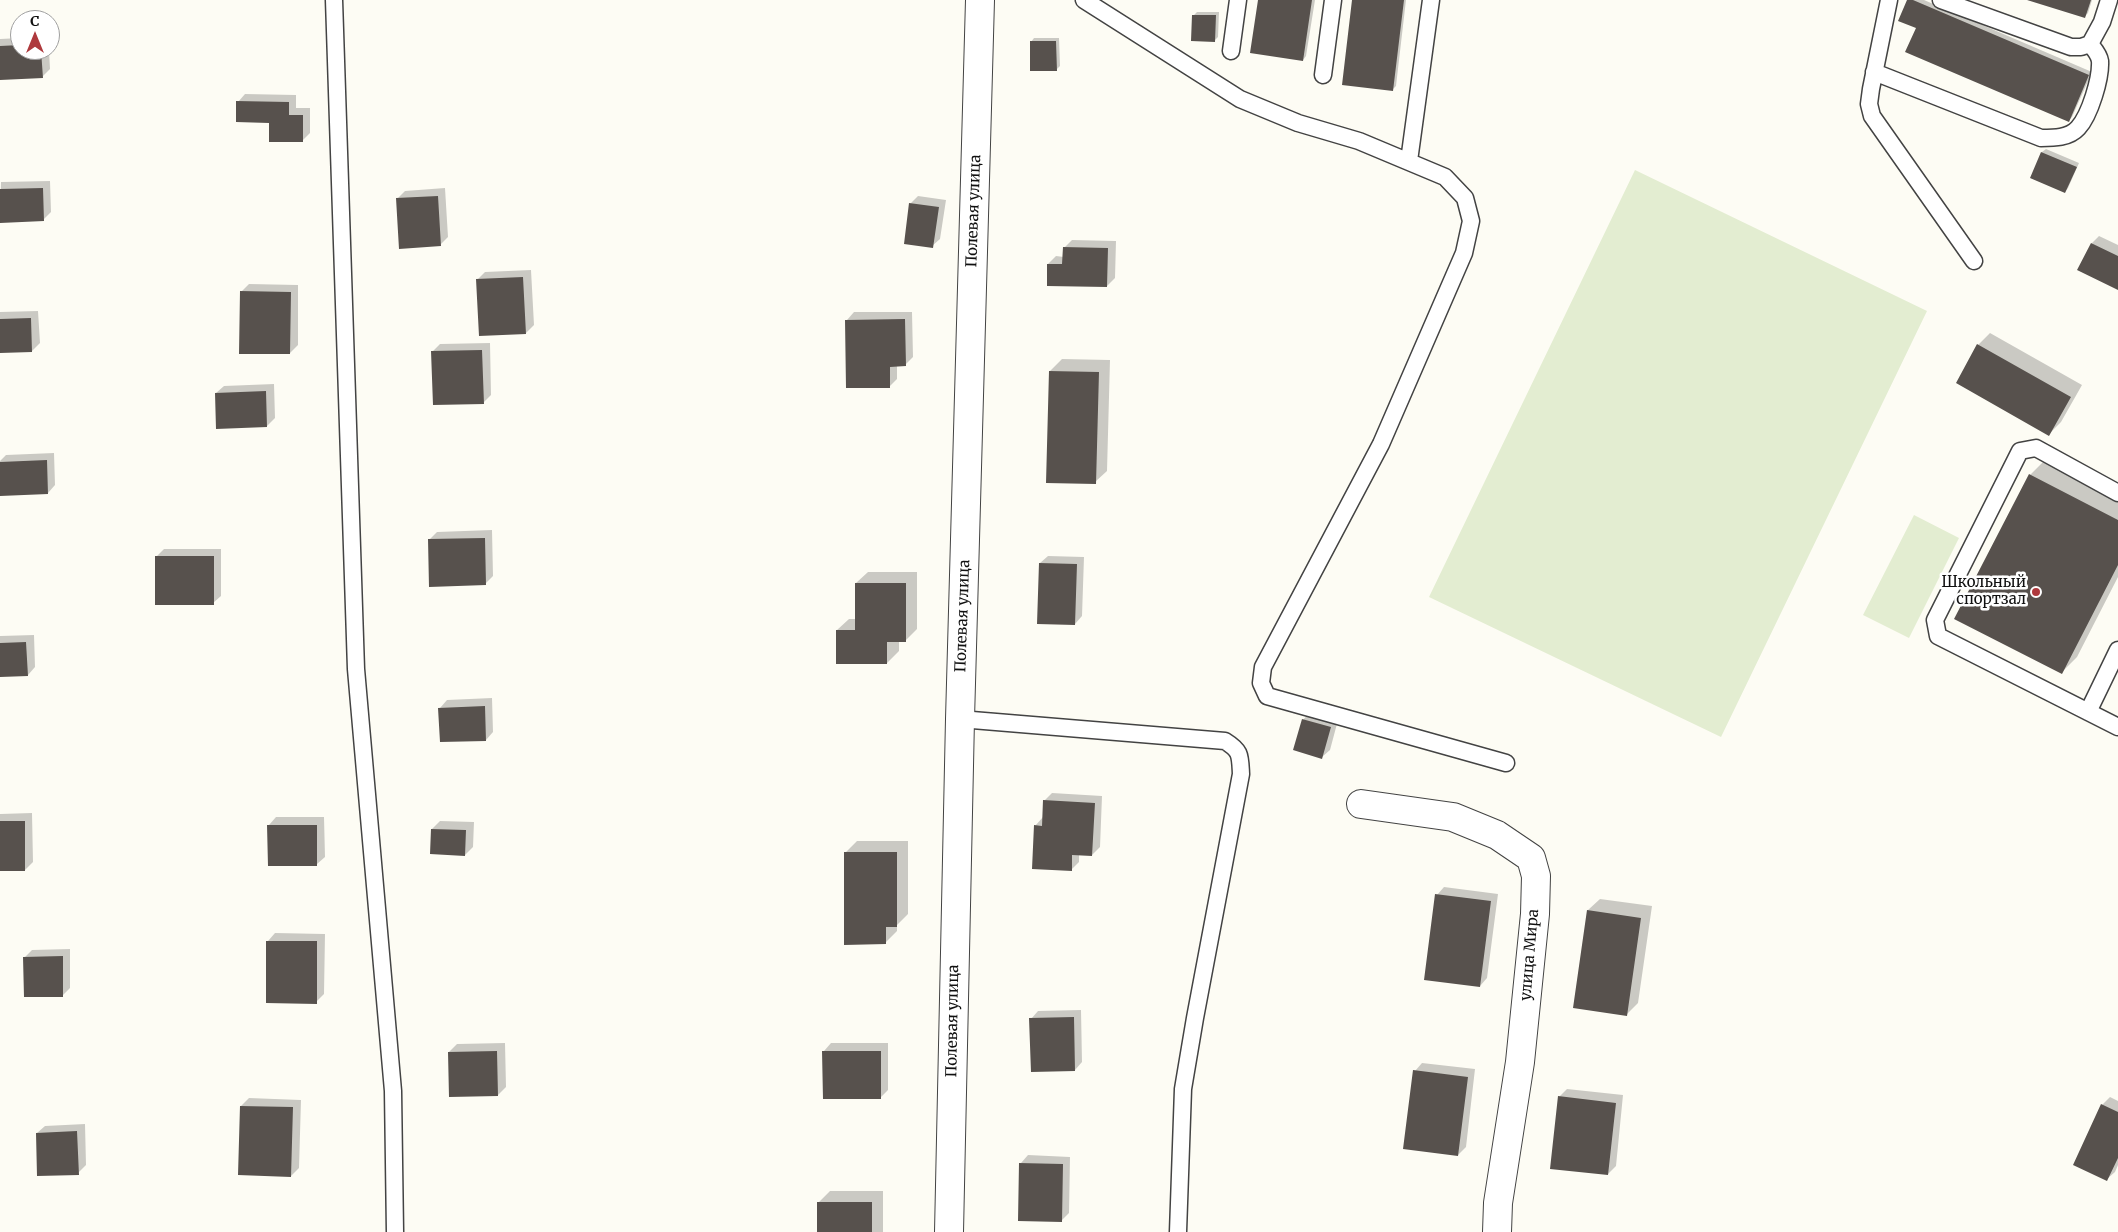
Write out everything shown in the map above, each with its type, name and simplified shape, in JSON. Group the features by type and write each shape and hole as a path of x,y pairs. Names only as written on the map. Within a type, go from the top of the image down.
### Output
{"street":[{"name":"Полевая улица","path":"949,1232 960,718 980,0"},
{"name":"улица Мира","path":"1361,804 1453,817 1497,834 1531,858 1536,876 1535,914 1520,1062 1499,1195 1497,1232"}],"lane":[{"path":"334,0 356,669 393,1091 395,1232"},
{"path":"1084,0 1240,99 1298,123 1359,141 1409,161 1445,177 1464,198 1472,221 1464,253 1381,444 1263,668 1261,683 1266,696 1506,763"},
{"path":"1231,51 1238,0"},
{"path":"1323,75 1333,0"},
{"path":"1409,161 1431,0"},
{"path":"1889,0 1869,104 1872,116 1974,261"},
{"path":"1941,0 2071,48 2081,48 2090,44 2102,22 2109,0"},
{"path":"1874,72 2041,138 2062,138 2078,129 2098,84 2100,60 2090,44"},
{"path":"2118,493 2036,448 2020,451 1935,620 1938,636 2118,727"},
{"path":"2088,712 2118,650"},
{"path":"960,718 1225,741 1236,748 1240,756 1242,774 1183,1089 1178,1232"}],"green space":[{"path":"1635,170 1927,311 1721,737 1429,597"},
{"path":"1914,515 1959,538 1909,638 1863,615"}],"building":[{"path":"1258,0 1312,0 1303,61 1250,53"},
{"path":"1352,0 1404,0 1393,91 1342,85"},
{"path":"1907,0 1913,0 2089,75 2069,122 1905,52 1916,28 1898,21"},
{"path":"2027,0 2091,0 2085,18"},
{"path":"1192,15 1216,15 1215,42 1191,41"},
{"path":"1030,41 1056,41 1057,71 1030,71"},
{"path":"0,46 10,46 10,60 42,60 43,78 0,80"},
{"path":"236,101 289,102 289,115 303,115 303,142 269,142 269,123 236,122"},
{"path":"2041,152 2077,167 2065,193 2030,178"},
{"path":"43,188 44,221 0,223 0,189"},
{"path":"438,196 441,246 399,249 396,198"},
{"path":"909,203 939,207 933,248 904,244"},
{"path":"2091,243 2118,256 2118,290 2077,270"},
{"path":"1063,247 1108,248 1107,287 1047,286 1047,264 1062,264"},
{"path":"523,277 526,334 479,336 476,279"},
{"path":"240,291 291,292 290,354 239,354"},
{"path":"31,318 32,352 0,353 0,319"},
{"path":"905,319 906,366 890,367 890,388 846,388 845,320"},
{"path":"1977,344 2071,397 2049,436 1956,383"},
{"path":"482,350 484,404 433,405 431,351"},
{"path":"1049,371 1099,372 1096,484 1046,483"},
{"path":"266,391 267,427 216,429 215,393"},
{"path":"47,460 48,494 0,496 0,462"},
{"name":"Школьный спортзал","path":"2029,474 2118,520 2118,565 2062,674 1954,619"},
{"path":"485,538 486,585 429,587 428,539"},
{"path":"155,556 214,556 214,605 155,605"},
{"path":"1039,563 1077,564 1075,625 1037,624"},
{"path":"855,583 906,583 906,642 887,642 887,664 836,664 836,630 855,630"},
{"path":"26,642 28,676 0,677 0,643"},
{"path":"485,706 486,741 440,742 438,708"},
{"path":"1302,719 1331,727 1322,759 1293,750"},
{"path":"1043,800 1095,803 1092,856 1072,855 1072,871 1032,869 1034,825 1042,826"},
{"path":"0,821 25,821 25,871 0,871"},
{"path":"267,825 317,825 317,866 268,866"},
{"path":"431,829 466,830 465,856 430,854"},
{"path":"844,852 897,852 897,927 886,927 886,944 844,945"},
{"path":"1435,894 1491,901 1480,987 1424,980"},
{"path":"1587,910 1641,918 1627,1016 1573,1008"},
{"path":"266,941 317,941 317,1004 266,1003"},
{"path":"63,956 63,997 24,997 23,957"},
{"path":"1074,1017 1075,1071 1031,1072 1029,1018"},
{"path":"497,1051 498,1096 449,1097 448,1052"},
{"path":"822,1051 881,1051 881,1099 823,1099"},
{"path":"1413,1070 1468,1077 1458,1156 1403,1149"},
{"path":"1558,1096 1616,1103 1608,1175 1550,1169"},
{"path":"2101,1104 2118,1112 2118,1158 2107,1181 2073,1165"},
{"path":"240,1106 293,1107 291,1177 238,1175"},
{"path":"77,1131 79,1175 37,1176 36,1133"},
{"path":"1019,1163 1063,1164 1062,1222 1018,1221"},
{"path":"817,1202 872,1202 872,1232 817,1232"}],"place":[{"name":"Школьный спортзал","path":"2036,592"}]}
